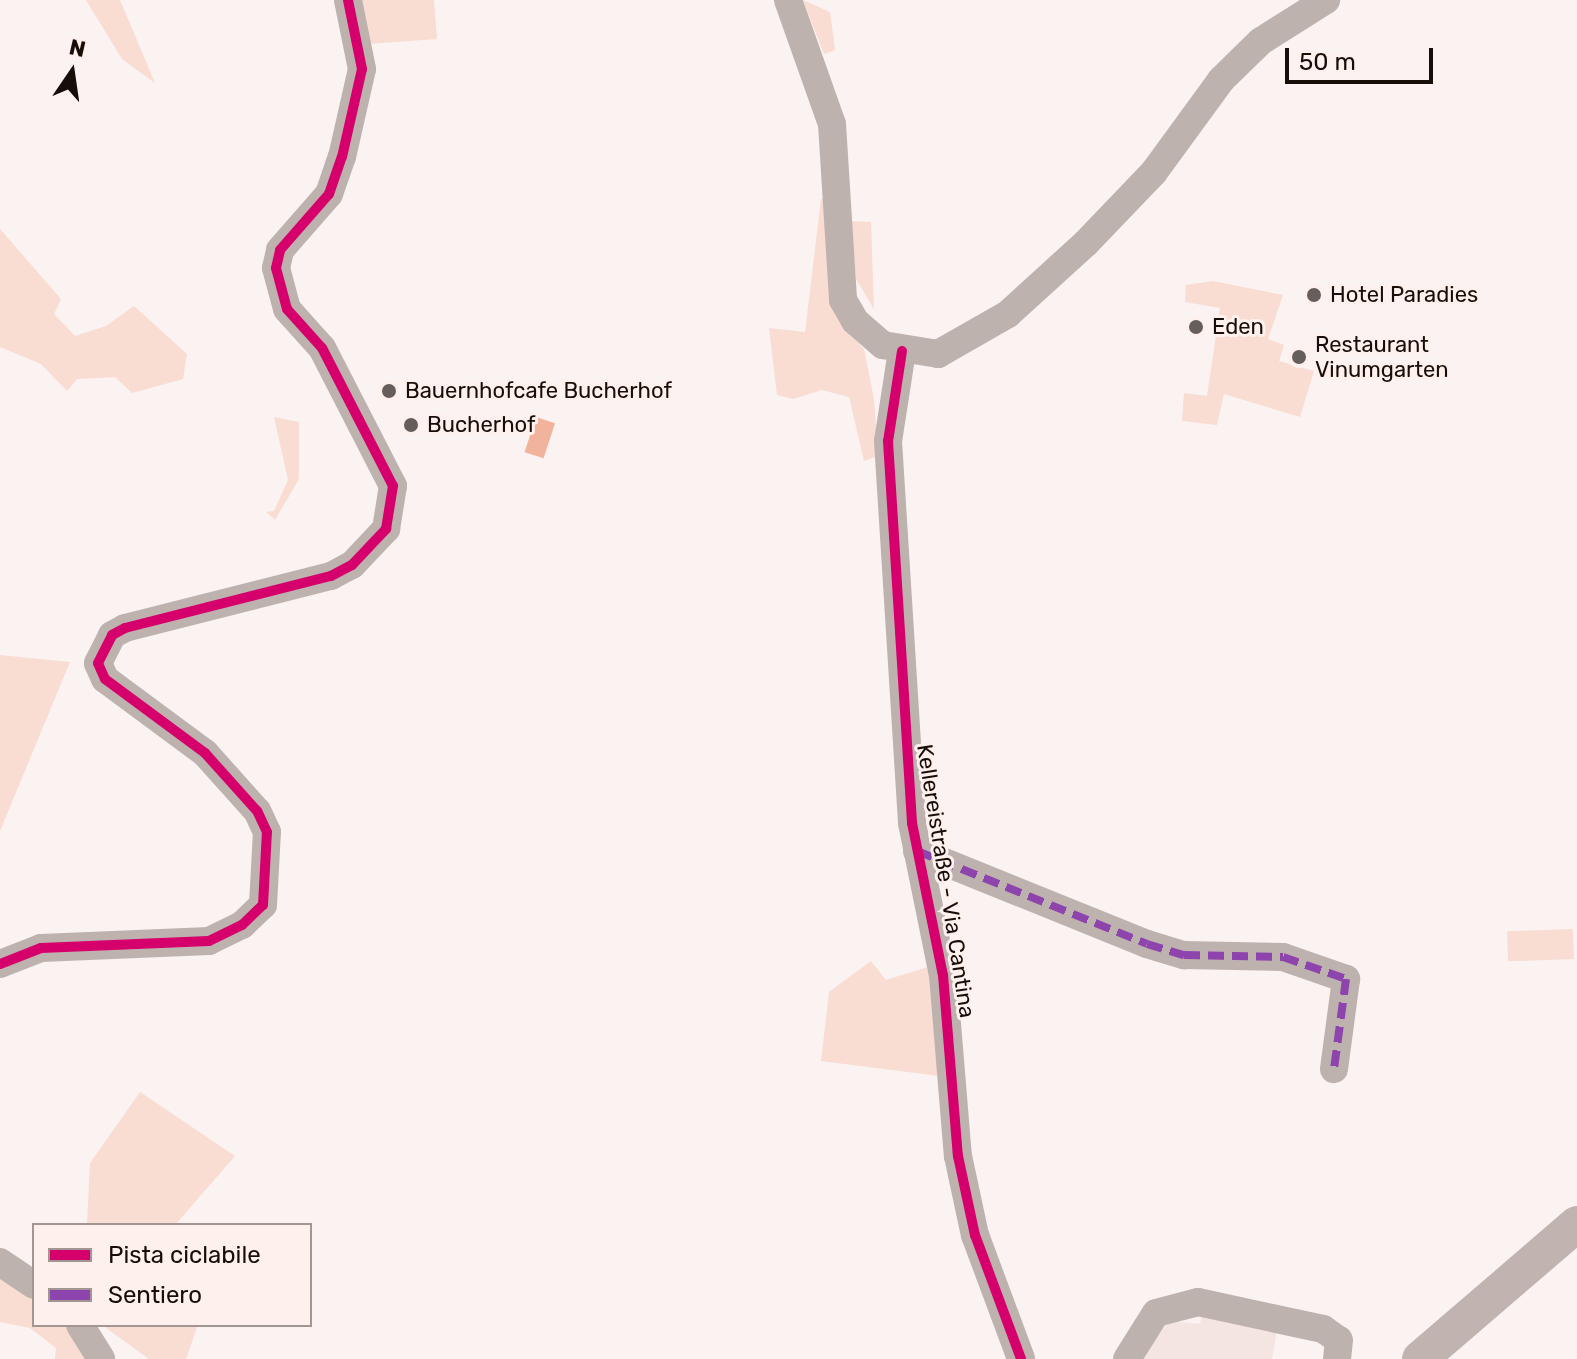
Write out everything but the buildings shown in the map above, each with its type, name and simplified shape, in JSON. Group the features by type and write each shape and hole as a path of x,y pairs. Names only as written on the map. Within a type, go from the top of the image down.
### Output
{"main road":[{"path":"1420,1359 1577,1224"}],"street":[{"path":"0,964 41,948 209,941 227,935 263,905 267,832 257,811 205,753 105,679 98,663 112,635 125,628 331,576 352,565 386,529 393,486 322,348 287,309 276,268 280,250 329,194 342,157 362,69 348,0"},
{"path":"788,0 832,124 843,300 855,321 892,348 938,354 1008,314 1154,172 1221,80 1261,41 1326,0"},
{"name":"Kellereistraße - Via Cantina","path":"892,348 888,441 902,728 917,851 943,975 958,1156 982,1259 1021,1359"},
{"path":"917,851 1147,944 1184,955 1283,957 1346,979 1334,1069"},
{"path":"0,1262 32,1284"},
{"path":"1127,1359 1156,1313 1198,1302 1323,1329 1339,1340 1337,1359"},
{"path":"81,1327 101,1359"}],"shaded area":[{"path":"86,0 120,0 155,83 122,59"},
{"path":"358,0 434,0 437,39 368,44"},
{"path":"803,0 830,12 835,50 824,54"},
{"path":"821,199 827,199 846,329 864,349 874,399 878,456 864,461 849,397 822,390 793,399 777,395 769,328 805,332"},
{"path":"851,221 871,222 874,309 856,279"},
{"path":"0,229 61,299 54,314 75,336 106,326 134,306 187,354 183,379 132,393 115,377 77,379 67,391 41,364 0,347"},
{"path":"1213,281 1283,295 1268,339 1284,345 1279,361 1314,371 1300,417 1224,394 1217,425 1182,421 1184,393 1207,396 1220,308 1185,302 1186,285"},
{"path":"274,417 299,422 299,479 275,520 266,512 274,511 288,480"},
{"path":"536,417 555,423 544,458 525,452"},
{"path":"0,655 70,662 0,831"},
{"path":"1573,929 1574,959 1508,961 1507,931"},
{"path":"871,961 886,980 931,966 939,1076 821,1061 829,992"},
{"path":"140,1092 235,1156 177,1223 87,1223 90,1163"},
{"path":"0,1262 32,1284 32,1327 90,1327 101,1359 55,1359 56,1348 30,1328 0,1322"},
{"path":"1202,1314 1277,1329 1272,1359 1141,1359 1169,1321 1200,1324"},
{"path":"105,1327 197,1327 186,1359 149,1359"}],"marked path":[{"path":"917,851 1147,944 1184,955 1283,957 1346,979 1334,1069"}],"cycle path":[{"path":"0,964 41,948 209,941 242,925 263,905 267,832 257,811 205,753 105,679 98,663 112,635 125,628 331,576 352,565 386,529 393,486 322,348 287,309 276,268 280,250 329,194 342,157 362,69 348,0"},
{"path":"902,351 888,441 912,823 943,975 958,1156 975,1235 1021,1359"}],"place":[{"name":"Hotel Paradies","path":"1314,295"},
{"name":"Eden","path":"1196,327"},
{"name":"Restaurant Vinumgarten","path":"1299,357"},
{"name":"Bauernhofcafe Bucherhof","path":"389,391"},
{"name":"Bucherhof","path":"411,425"}]}
